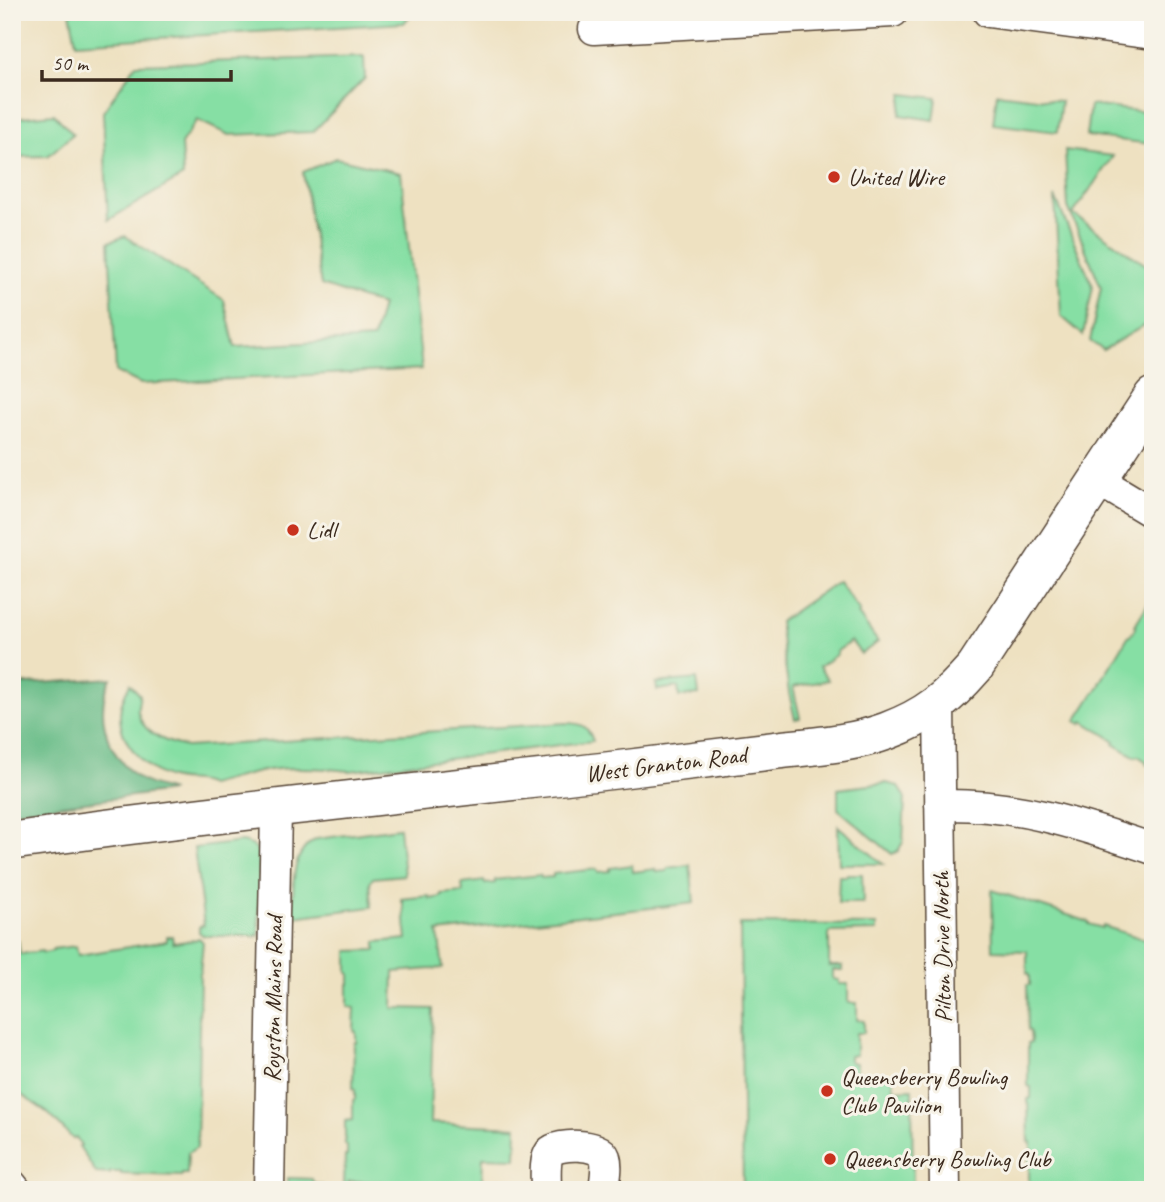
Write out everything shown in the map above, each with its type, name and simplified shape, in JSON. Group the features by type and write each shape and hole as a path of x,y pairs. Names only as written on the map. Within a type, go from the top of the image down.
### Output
{"street":[{"path":"594,29 892,12"},
{"path":"988,12 1153,34"},
{"name":"West Granton Road","path":"12,841 842,743 887,731 925,715 975,667 1153,396"},
{"path":"1098,480 1153,513"},
{"name":"Pilton Drive North","path":"939,704 944,1190"},
{"path":"940,805 962,804 1034,813 1153,849"},
{"name":"Royston Mains Road","path":"269,1190 276,809"},
{"path":"546,1190 547,1158 551,1151 558,1147 594,1147 601,1151 605,1158 604,1190"},
{"path":"12,1185 16,1190"}],"green space":[{"path":"70,12 413,12 404,23 76,43"},
{"path":"364,57 365,78 313,132 229,135 197,120 181,144 183,176 108,220 103,112 136,64"},
{"path":"997,93 1061,101 1057,132 993,124"},
{"path":"903,94 937,98 934,120 900,115"},
{"path":"1090,105 1153,113 1150,144 1086,136"},
{"path":"54,114 73,134 48,156 12,157 12,118"},
{"path":"1065,150 1113,156 1073,214 1153,270 1153,320 1103,350 1090,341 1101,287 1068,207"},
{"path":"336,158 401,173 422,369 141,384 116,372 109,242 125,236 224,300 235,347 373,339 382,305 321,285 303,172"},
{"path":"1055,197 1093,286 1083,335 1061,316"},
{"path":"838,581 878,642 861,654 851,641 819,667 828,680 793,687 800,718 795,719 779,622"},
{"path":"1152,597 1153,768 1083,721 1081,724 1076,721"},
{"path":"111,678 103,711 111,745 124,765 141,780 172,791 15,811 12,802 12,685"},
{"path":"697,679 699,695 679,697 678,687 657,690 656,683"},
{"path":"130,684 140,695 140,720 150,732 186,747 566,723 584,726 593,741 350,771 278,769 209,785 167,777 150,767 134,752 124,734 120,715"},
{"path":"886,783 898,786 905,796 903,842 898,851 892,854 838,809 838,789"},
{"path":"838,826 883,864 839,864"},
{"path":"399,828 404,875 373,878 370,882 372,907 293,917 293,884 297,863 308,845 317,839"},
{"path":"241,842 252,846 259,854 259,936 204,936 199,932 199,927 204,925 194,848"},
{"path":"632,865 633,872 655,869 656,872 690,865 694,903 438,932 443,968 394,972 393,1008 433,1009 430,1123 517,1127 516,1158 483,1157 480,1190 385,1190 384,1182 349,1181 348,1185 344,1185 347,1156 345,1121 353,1120 356,1043 355,1008 348,1007 348,951 376,950 376,942 407,939 401,899 429,896 430,899 441,897 441,894 463,892 462,884 484,881 485,884 495,883 495,880 540,875 541,878 553,877 553,874 597,869 598,872 610,871 610,868"},
{"path":"862,874 863,903 838,903 839,876"},
{"path":"992,890 1089,924 1153,942 1153,1190 975,1190 1029,1189 1031,1154 1028,1043 1031,1042 1028,1030 1027,985 1030,985 1030,974 1027,973 1027,951 993,950"},
{"path":"740,924 877,925 877,931 829,932 829,966 842,966 842,970 833,970 833,979 839,980 839,984 848,984 848,1003 857,1003 857,1020 864,1021 864,1033 856,1033 856,1055 850,1056 850,1062 856,1063 856,1077 893,1077 894,1090 912,1089 913,1190 743,1190"},
{"path":"172,936 173,943 199,938 203,942 197,1147 188,1153 187,1174 182,1176 96,1173 76,1137 73,1139 48,1113 12,1087 12,941 18,940 20,954 43,953 76,946 78,955 167,941 167,937"},
{"path":"288,1178 312,1179 314,1184 322,1185 322,1190 288,1190"}],"place":[{"name":"United Wire","path":"834,177"},
{"name":"Lidl","path":"293,530"},
{"name":"Queensberry Bowling Club Pavilion","path":"827,1091"},
{"name":"Queensberry Bowling Club","path":"830,1159"}]}
